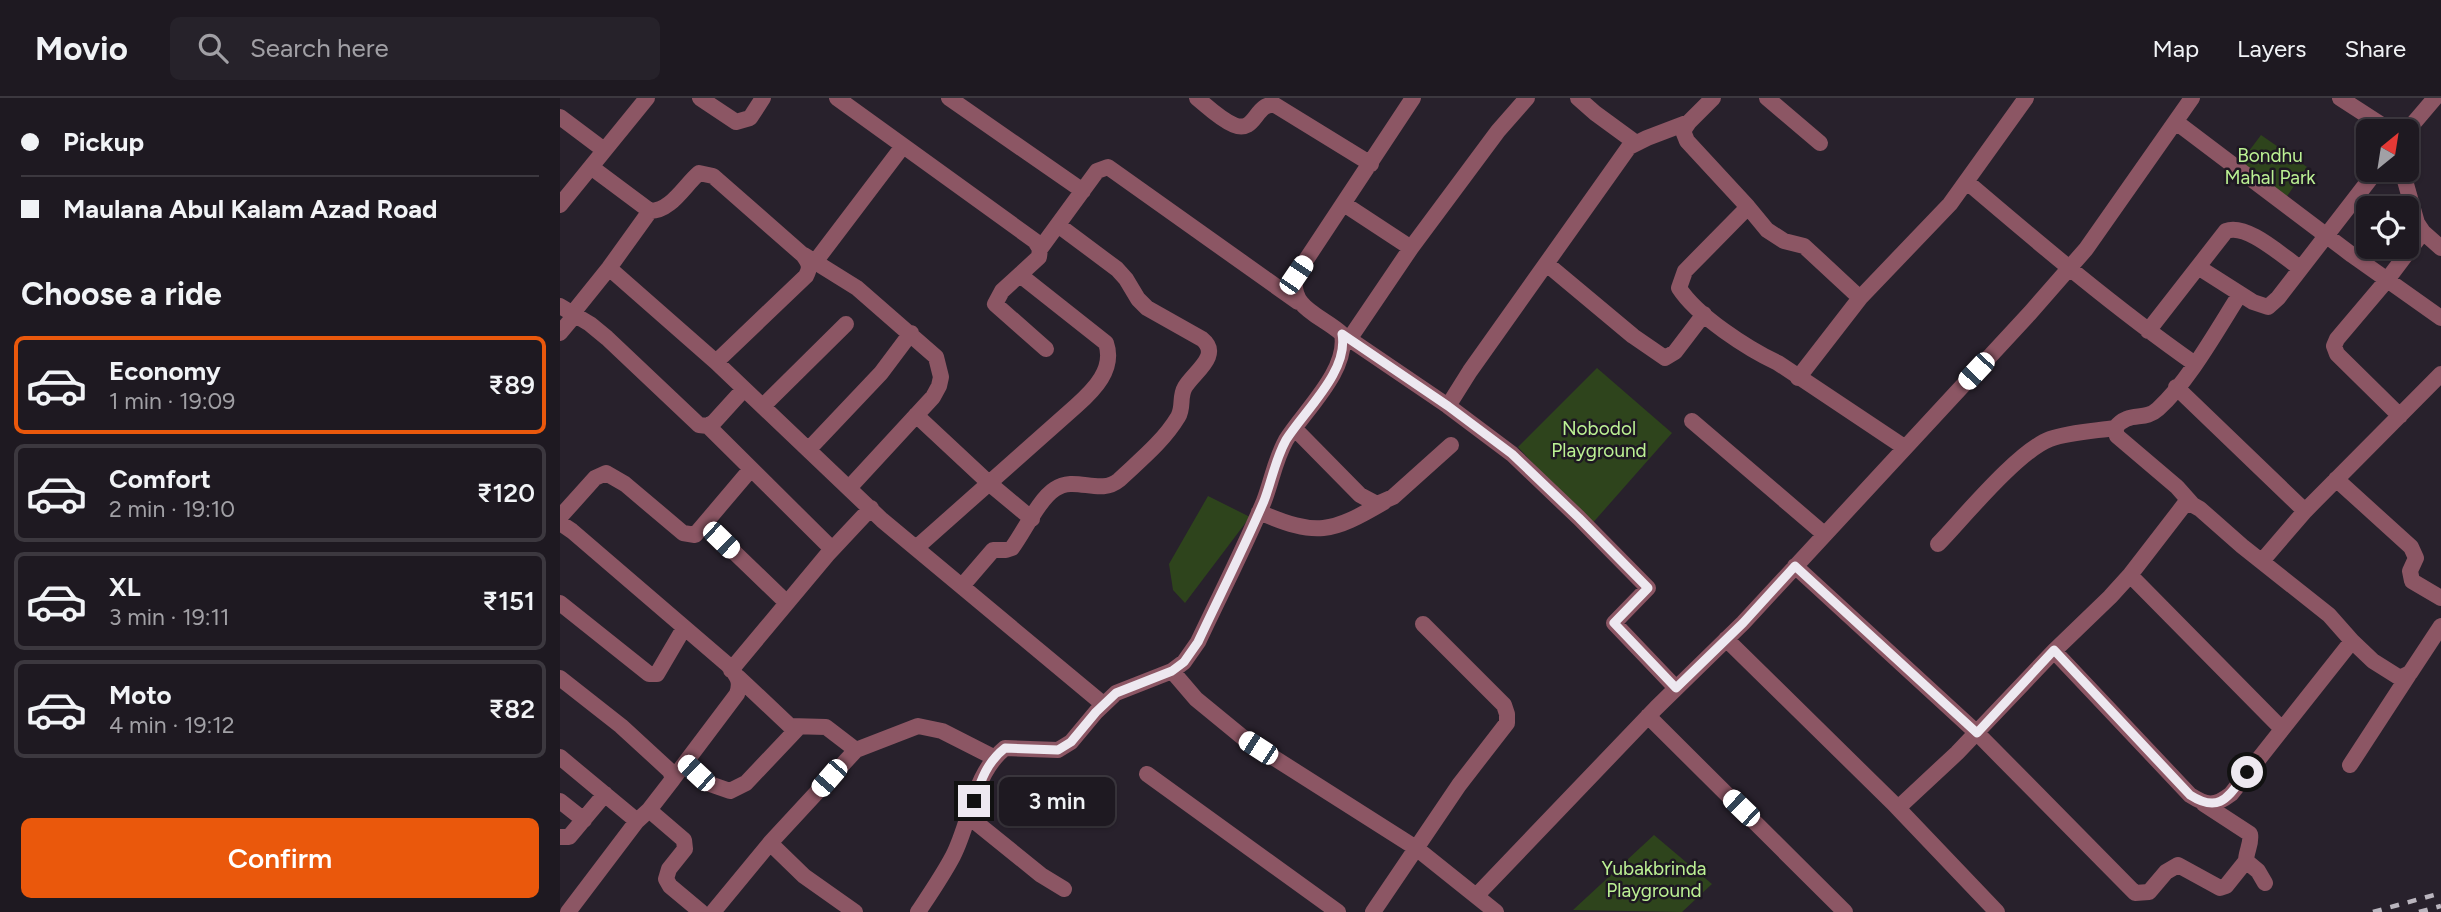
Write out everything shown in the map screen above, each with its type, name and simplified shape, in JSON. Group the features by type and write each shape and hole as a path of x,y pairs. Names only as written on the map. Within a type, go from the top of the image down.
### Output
{"street":[{"path":"560,205 647,98"},
{"path":"700,98 736,122 750,118 763,98"},
{"path":"837,98 1035,241 1040,249"},
{"path":"949,98 1083,191"},
{"path":"1197,98 1224,119 1243,127 1249,125 1263,107 1268,104 1275,105 1371,164"},
{"path":"1305,307 1295,297 1293,288 1296,275 1413,98"},
{"path":"918,912 953,855 983,775 993,757 1005,748 1058,750 1071,742 1116,693 1172,671 1184,662 1198,642 1259,512 1274,464 1294,429 1337,368 1346,336 1498,131 1527,98"},
{"path":"1578,98 1636,143"},
{"path":"1768,98 1820,143"},
{"path":"1798,378 1860,298 1950,204 2026,98"},
{"path":"1477,895 1648,716 1726,639 2069,270 2192,98"},
{"path":"2340,98 2372,119"},
{"path":"2417,119 2435,98"},
{"path":"1708,100 1683,131 1687,142 1767,230 1784,241 1804,246 1860,298"},
{"path":"560,117 604,150"},
{"path":"1448,406 1622,157 1636,143 1689,122"},
{"path":"2176,122 2441,318"},
{"path":"716,362 806,276 809,258 903,146"},
{"path":"591,167 650,211 659,211 666,207 699,173 713,176 809,258 857,288 911,333 936,358 941,377 933,397 849,488"},
{"path":"1046,349 995,304 1002,291 1039,257 1040,249 1097,171 1108,167 1512,454 1648,588 1614,623 1676,688"},
{"path":"1967,182 2069,270 2195,364"},
{"path":"2198,267 2262,307 2268,307 2278,298 2368,182"},
{"path":"2405,182 2417,223 2441,248"},
{"path":"1344,204 1411,248"},
{"path":"1748,207 1685,271 1679,288 1704,314 1756,353 1778,363 1904,447"},
{"path":"560,332 569,312 609,268 650,211"},
{"path":"962,586 993,550 1006,551 1012,548 1056,488 1065,485 1101,488 1112,486 1119,480 1172,426 1183,407 1181,399 1184,389 1209,357 1211,350 1202,339 1147,308 1117,269 1058,225"},
{"path":"2148,331 2220,237 2232,229 2249,233 2300,268"},
{"path":"2400,416 2337,354 2334,346 2423,232"},
{"path":"1548,265 1633,336 1665,358 1675,352 1704,314"},
{"path":"609,268 716,362 916,548 1103,705"},
{"path":"916,548 1090,393 1107,367 1109,352 1106,343 1020,275"},
{"path":"1938,544 2022,457 2041,443 2052,438 2115,428 2126,418 2155,412 2195,364 2240,294"},
{"path":"569,312 607,338 691,420 708,426 832,550"},
{"path":"763,406 846,324"},
{"path":"809,449 881,373 911,333"},
{"path":"2262,561 2305,511 2441,374"},
{"path":"2176,387 2305,511"},
{"path":"708,426 744,389"},
{"path":"916,415 1032,519"},
{"path":"1692,421 1824,534"},
{"path":"2115,428 2117,436 2124,443 2193,505 2329,615 2373,661 2400,678 2410,673"},
{"path":"1294,429 1360,495 1377,503 1384,502"},
{"path":"1259,512 1289,525 1325,528 1338,526 1393,497 1451,445"},
{"path":"560,517 595,478 606,473 625,484 683,533 695,535 751,469"},
{"path":"2336,479 2411,547 2416,558 2410,571 2412,581 2441,598"},
{"path":"1898,808 1977,733 2054,650 2130,575 2179,509 2184,505 2193,505"},
{"path":"735,673 787,603 871,508"},
{"path":"560,523 735,673 782,720 790,726 826,727 856,750"},
{"path":"705,524 787,603"},
{"path":"1795,566 1977,733 2136,893 2149,892 2166,872 2178,865 2211,885 2220,888 2226,886 2246,861 2252,839 2250,834 2190,795 2054,650"},
{"path":"2130,575 2281,728"},
{"path":"560,603 649,674 657,674 684,628"},
{"path":"1373,912 1459,785 1507,723 1504,705 1423,624"},
{"path":"2350,765 2441,626"},
{"path":"1726,639 1898,808 1997,912"},
{"path":"2203,804 2219,803 2231,794 2352,641"},
{"path":"1172,671 1196,699 1246,740 1416,848 1496,912"},
{"path":"568,912 737,694 740,685 735,673"},
{"path":"560,678 634,737 670,771 673,779"},
{"path":"1648,716 1845,912"},
{"path":"713,912 770,843 856,750 918,726 942,731 993,757"},
{"path":"685,763 707,783 730,791 746,783 799,727"},
{"path":"560,757 605,794 684,840 685,849 669,870 666,879 670,886 701,912"},
{"path":"1147,774 1338,912"},
{"path":"560,837 569,837 605,794"},
{"path":"560,802 584,820"},
{"path":"968,816 1064,889"},
{"path":"770,843 812,882 855,912"},
{"path":"2246,861 2265,883"}],"green space":[{"name":"Bondhu Mahal Park","path":"2261,135 2307,167 2283,202 2237,167"},
{"name":"Nobodol Playground","path":"1597,368 1672,433 1590,526 1518,447"},
{"path":"1208,496 1250,517 1185,603 1173,590 1169,564"},
{"name":"Yubakbrinda Playground","path":"1654,835 1712,884 1682,912 1573,910"}],"railway":[{"path":"2373,912 2441,893"},
{"path":"2419,912 2441,906"}],"route":[{"path":"974,801 993,757 1005,748 1058,750 1071,742 1116,693 1172,671 1184,662 1198,642 1265,498 1274,464 1287,440 1337,368 1345,346 1342,334 1448,406 1512,454 1648,588 1614,623 1676,688 1743,623 1795,566 1977,733 2054,650 2190,795 2203,804 2219,803 2231,794 2247,772"}]}
